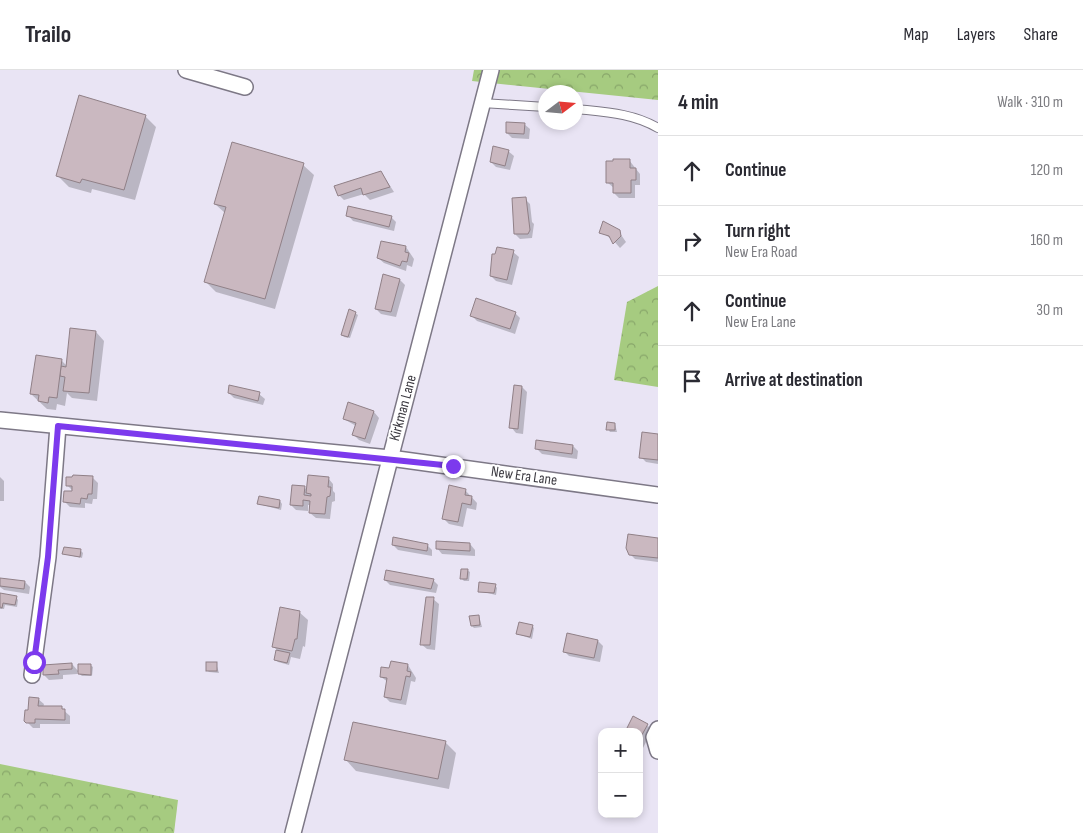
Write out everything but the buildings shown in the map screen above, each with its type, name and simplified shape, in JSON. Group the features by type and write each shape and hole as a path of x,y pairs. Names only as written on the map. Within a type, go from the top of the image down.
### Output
{"street":[{"path":"186,70 246,87"},
{"name":"Kirkman Lane","path":"293,833 491,70"},
{"name":"New Era Lane","path":"0,420 390,458 658,495"},
{"path":"32,675 48,557 58,426"},
{"path":"658,729 654,737 658,751"}],"lane":[{"path":"482,103 538,106"},
{"path":"583,110 607,112 643,119 658,128"}],"green space":[{"path":"474,70 658,70 658,100 583,92 583,85 538,85 538,88 472,81"},
{"path":"658,286 658,387 614,380 627,302"},
{"path":"0,764 178,800 174,833 0,833"}],"route":[{"path":"34,662 48,557 58,426 390,458 453,466"}]}
